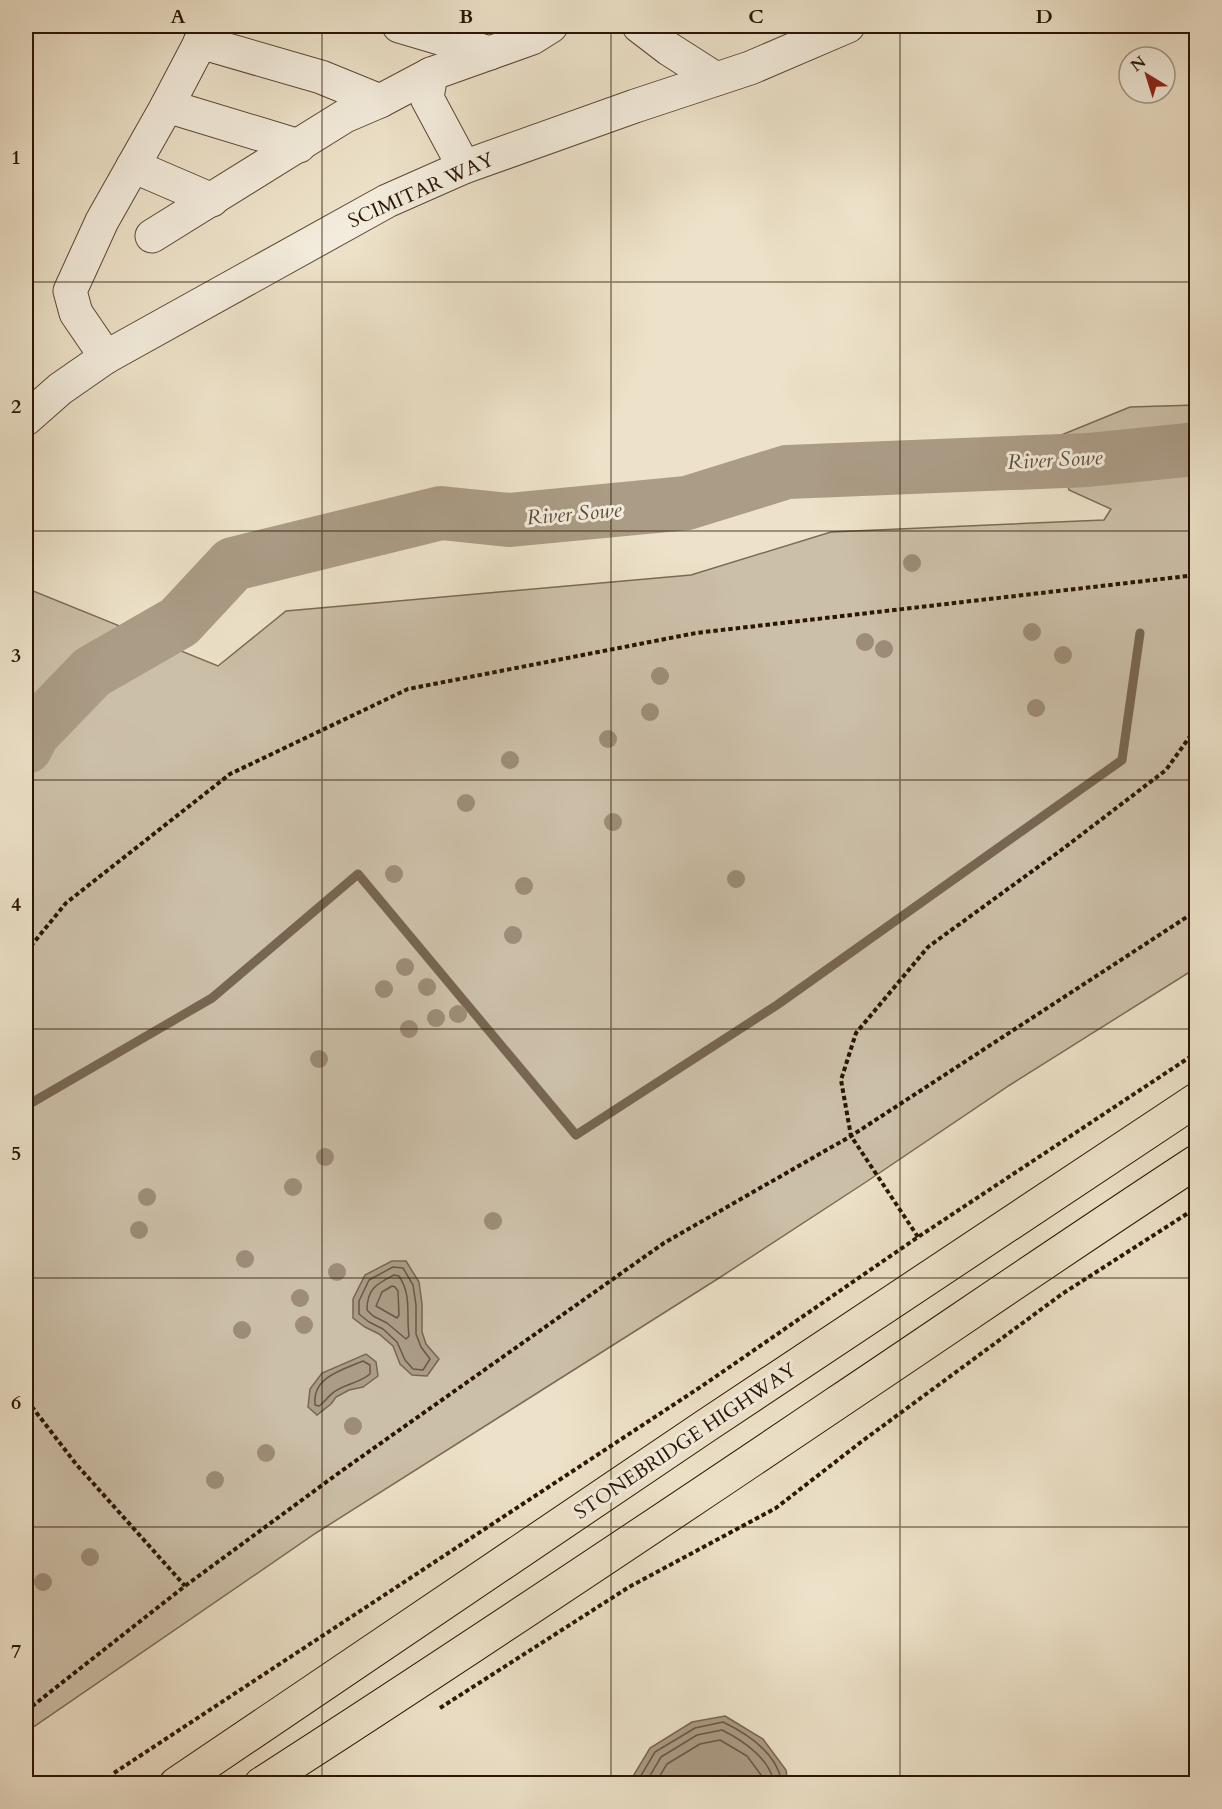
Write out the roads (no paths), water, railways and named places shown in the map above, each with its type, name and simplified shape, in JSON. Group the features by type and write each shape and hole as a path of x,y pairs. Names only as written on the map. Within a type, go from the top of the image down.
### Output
{"highway":[{"name":"STONEBRIDGE HIGHWAY","path":"176,1784 688,1438 1197,1100"},
{"path":"261,1784 835,1405 1197,1162"}],"street":[{"path":"399,26 490,53"},
{"path":"152,236 345,116 380,101 431,74 532,38 551,26"},
{"path":"639,26 669,49 716,79"},
{"name":"SCIMITAR WAY","path":"26,419 60,389 105,357 387,201 464,167 750,68 848,26"},
{"path":"105,357 76,313 70,291 102,221 167,106 204,34 380,101"},
{"path":"431,74 427,98 464,167"},
{"path":"167,106 298,146"},
{"path":"133,166 212,200"}],"water":[{"path":"392,1261 406,1261 419,1282 422,1332 426,1344 439,1359 427,1376 412,1375 400,1364 393,1346 379,1334 353,1318 353,1299 365,1275"},
{"path":"366,1354 376,1362 378,1376 363,1387 349,1390 336,1397 317,1415 308,1407 310,1389 322,1373"},
{"path":"725,1716 763,1739 786,1770 788,1783 629,1783 650,1748 692,1722"}],"waterway":[{"name":"River Sowe","path":"26,747 33,733 92,672 179,622 233,564 441,513 508,520 687,503 787,472 1088,460 1196,449"},
{"path":"26,1106 212,998 358,874 576,1135 777,1005 1122,760 1140,633"}]}
